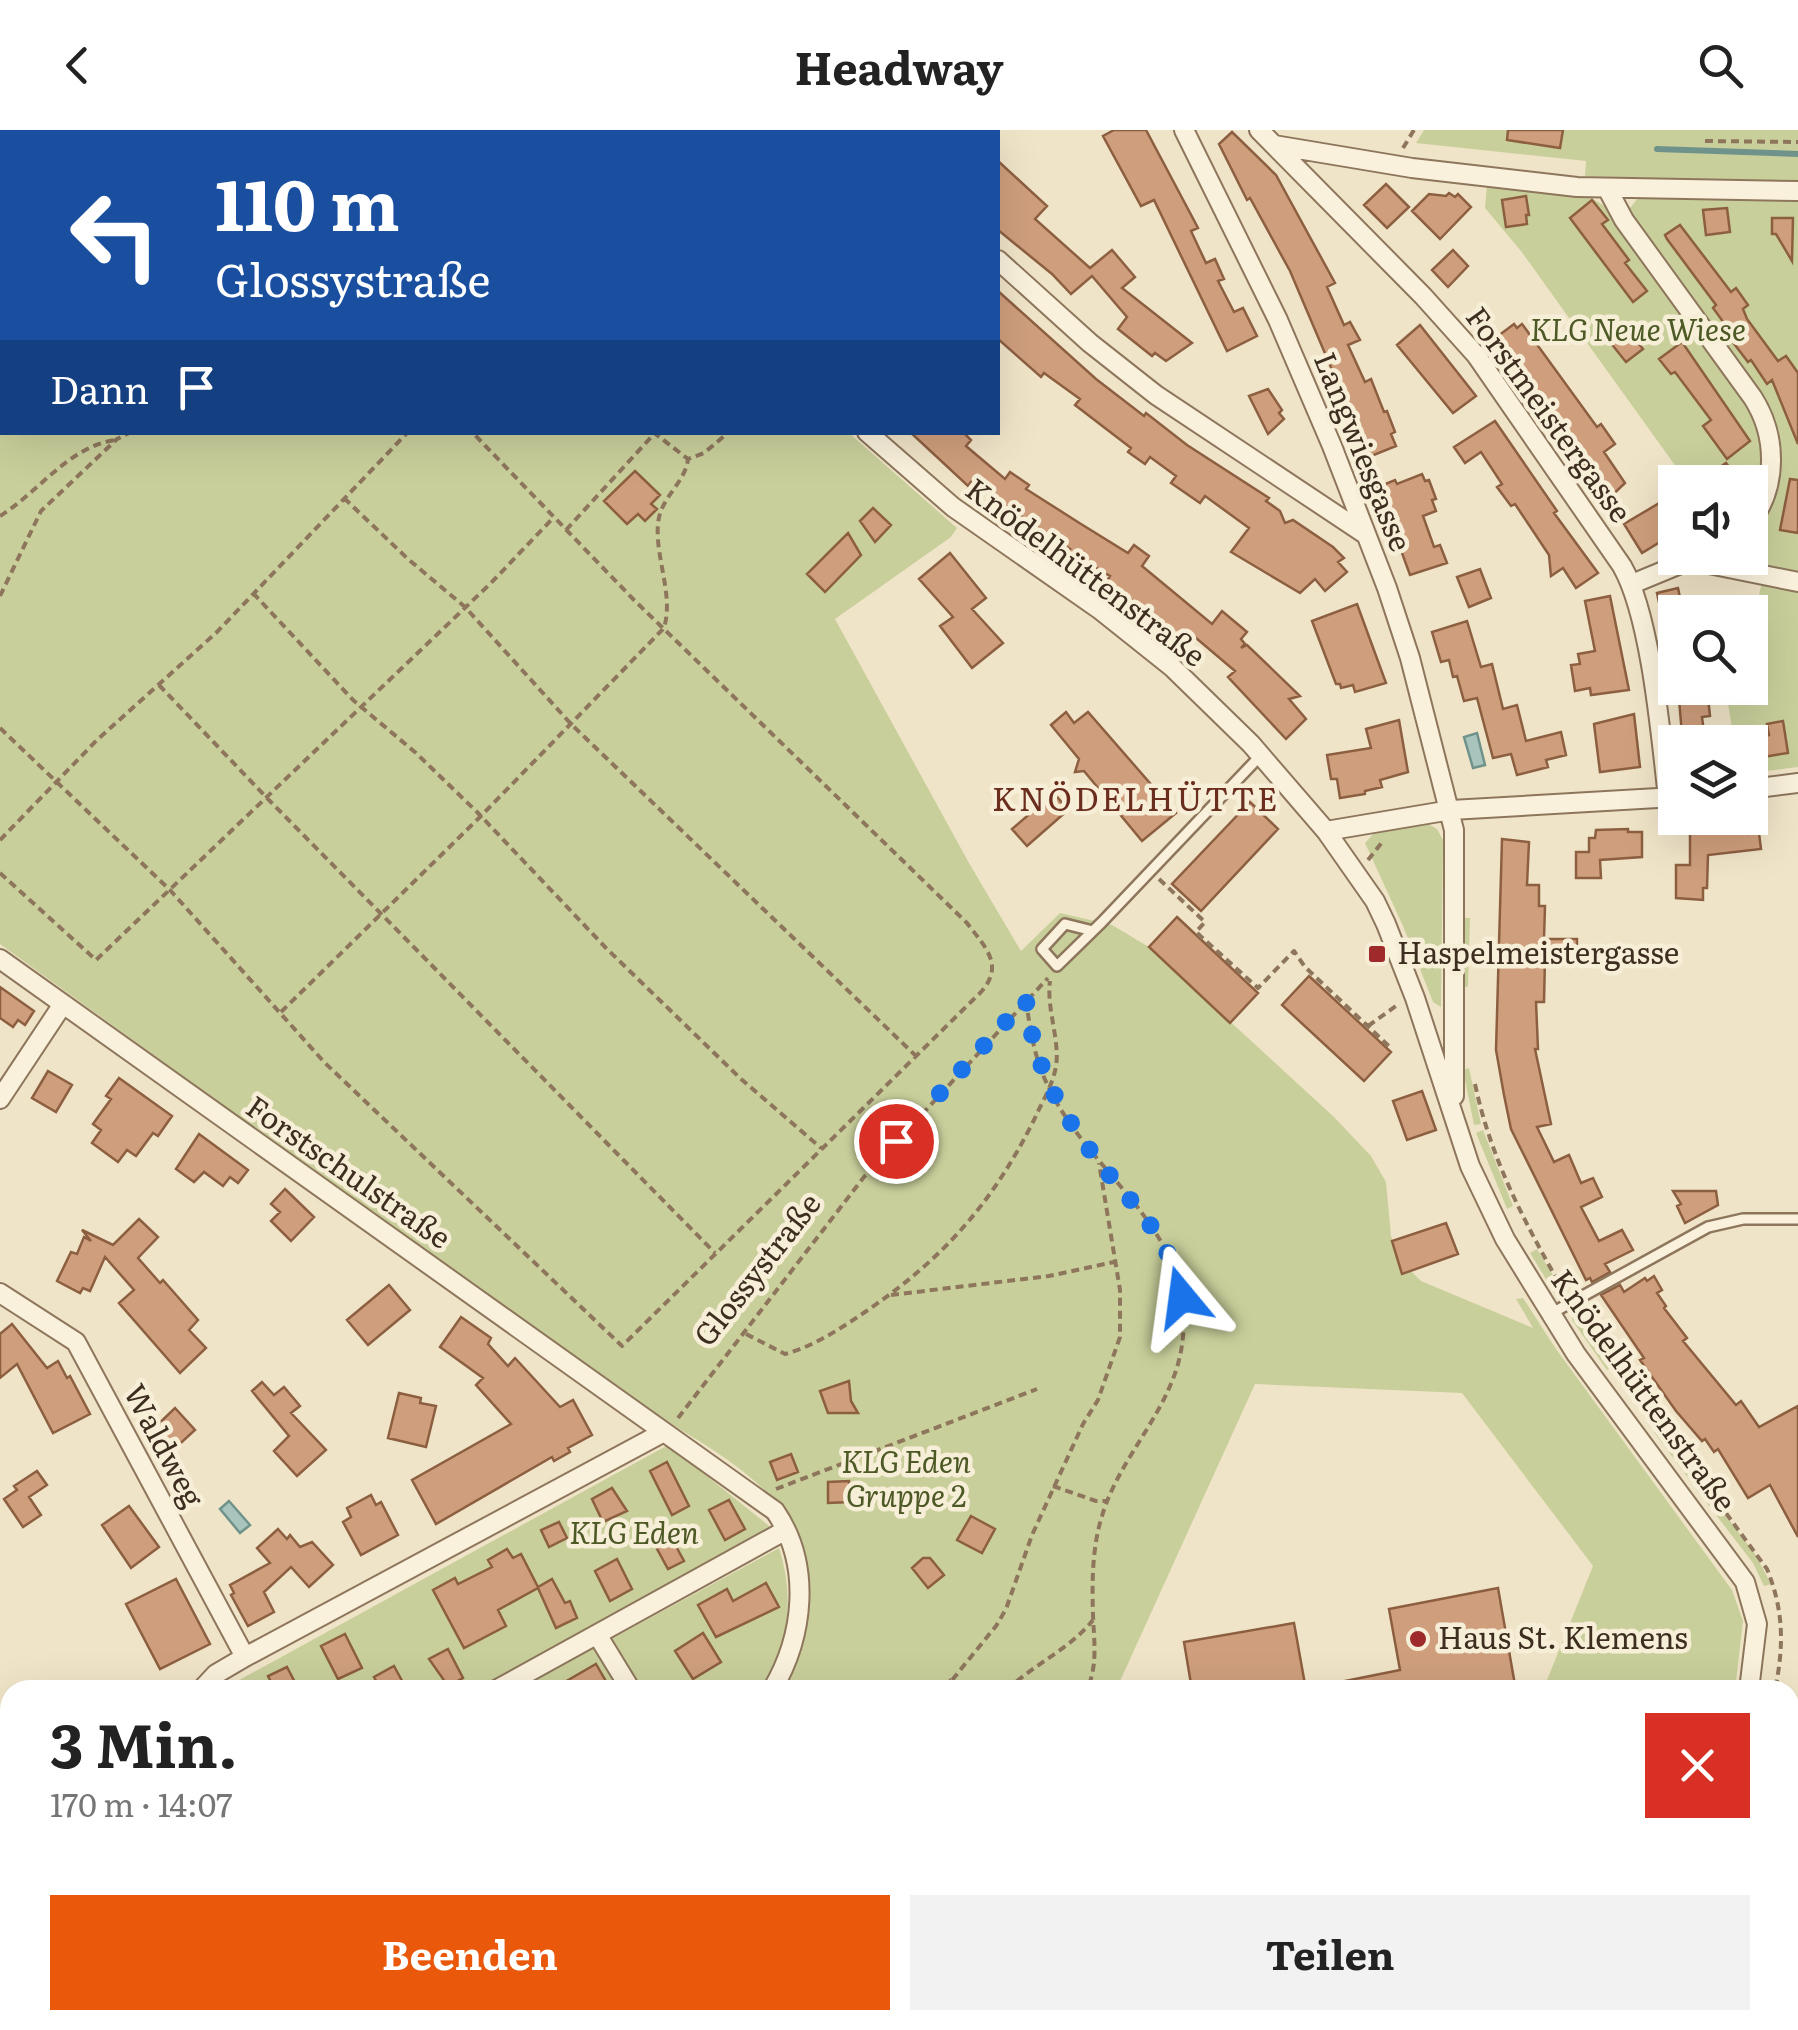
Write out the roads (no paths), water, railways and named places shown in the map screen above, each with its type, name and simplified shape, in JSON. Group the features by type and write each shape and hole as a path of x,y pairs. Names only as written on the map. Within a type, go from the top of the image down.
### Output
{"street":[{"name":"Langwiesgasse","path":"1184,130 1278,320 1366,535 1410,658 1451,810"},
{"name":"Forstmeistergasse","path":"1259,130 1476,355 1599,529 1632,584 1659,725"},
{"path":"1273,145 1412,168 1608,190 1798,191"},
{"path":"1608,190 1624,220 1764,417 1771,451 1768,487"},
{"path":"1000,262 1090,343 1156,394 1366,535"},
{"name":"Knödelhüttenstraße","path":"870,435 952,507 1148,647 1261,756 1326,831 1375,900 1414,998 1483,1196 1550,1314 1745,1582 1757,1624 1750,1680"},
{"path":"1632,584 1658,573"},
{"path":"1766,575 1798,582"},
{"path":"1768,786 1798,782"},
{"path":"1326,831 1451,810 1658,799"},
{"name":"Knödelhüttenstraße","path":"1451,810 1455,846 1452,1050 1457,1128"},
{"name":"Forstschulstraße","path":"0,959 758,1495 775,1511 786,1530"},
{"path":"0,1099 62,1004"},
{"name":"Waldweg","path":"0,1292 76,1342 245,1657"},
{"path":"210,1680 245,1657 664,1432"},
{"path":"515,1680 786,1530 798,1567 798,1618 791,1649 777,1680"},
{"path":"598,1636 626,1680"}],"lane":[{"path":"1093,931 1066,924 1042,949 1057,966 1093,931 1261,756"},
{"path":"1550,1314 1708,1227 1742,1219 1798,1219"}],"water":[{"path":"1477,733 1485,765 1473,768 1464,737"},
{"path":"229,1501 250,1525 240,1533 220,1509"}],"waterway":[{"path":"1657,149 1798,154"}],"place":[{"name":"Haspelmeistergasse","path":"1377,954"},
{"name":"Haus St. Klemens","path":"1418,1639"}],"district":[{"name":"KNÖDELHÜTTE","path":"1136,800"}],"park label":[{"name":"KLG Neue Wiese","path":"1638,331"},
{"name":"KLG Eden Gruppe 2","path":"906,1480"},
{"name":"KLG Eden","path":"634,1534"}]}
